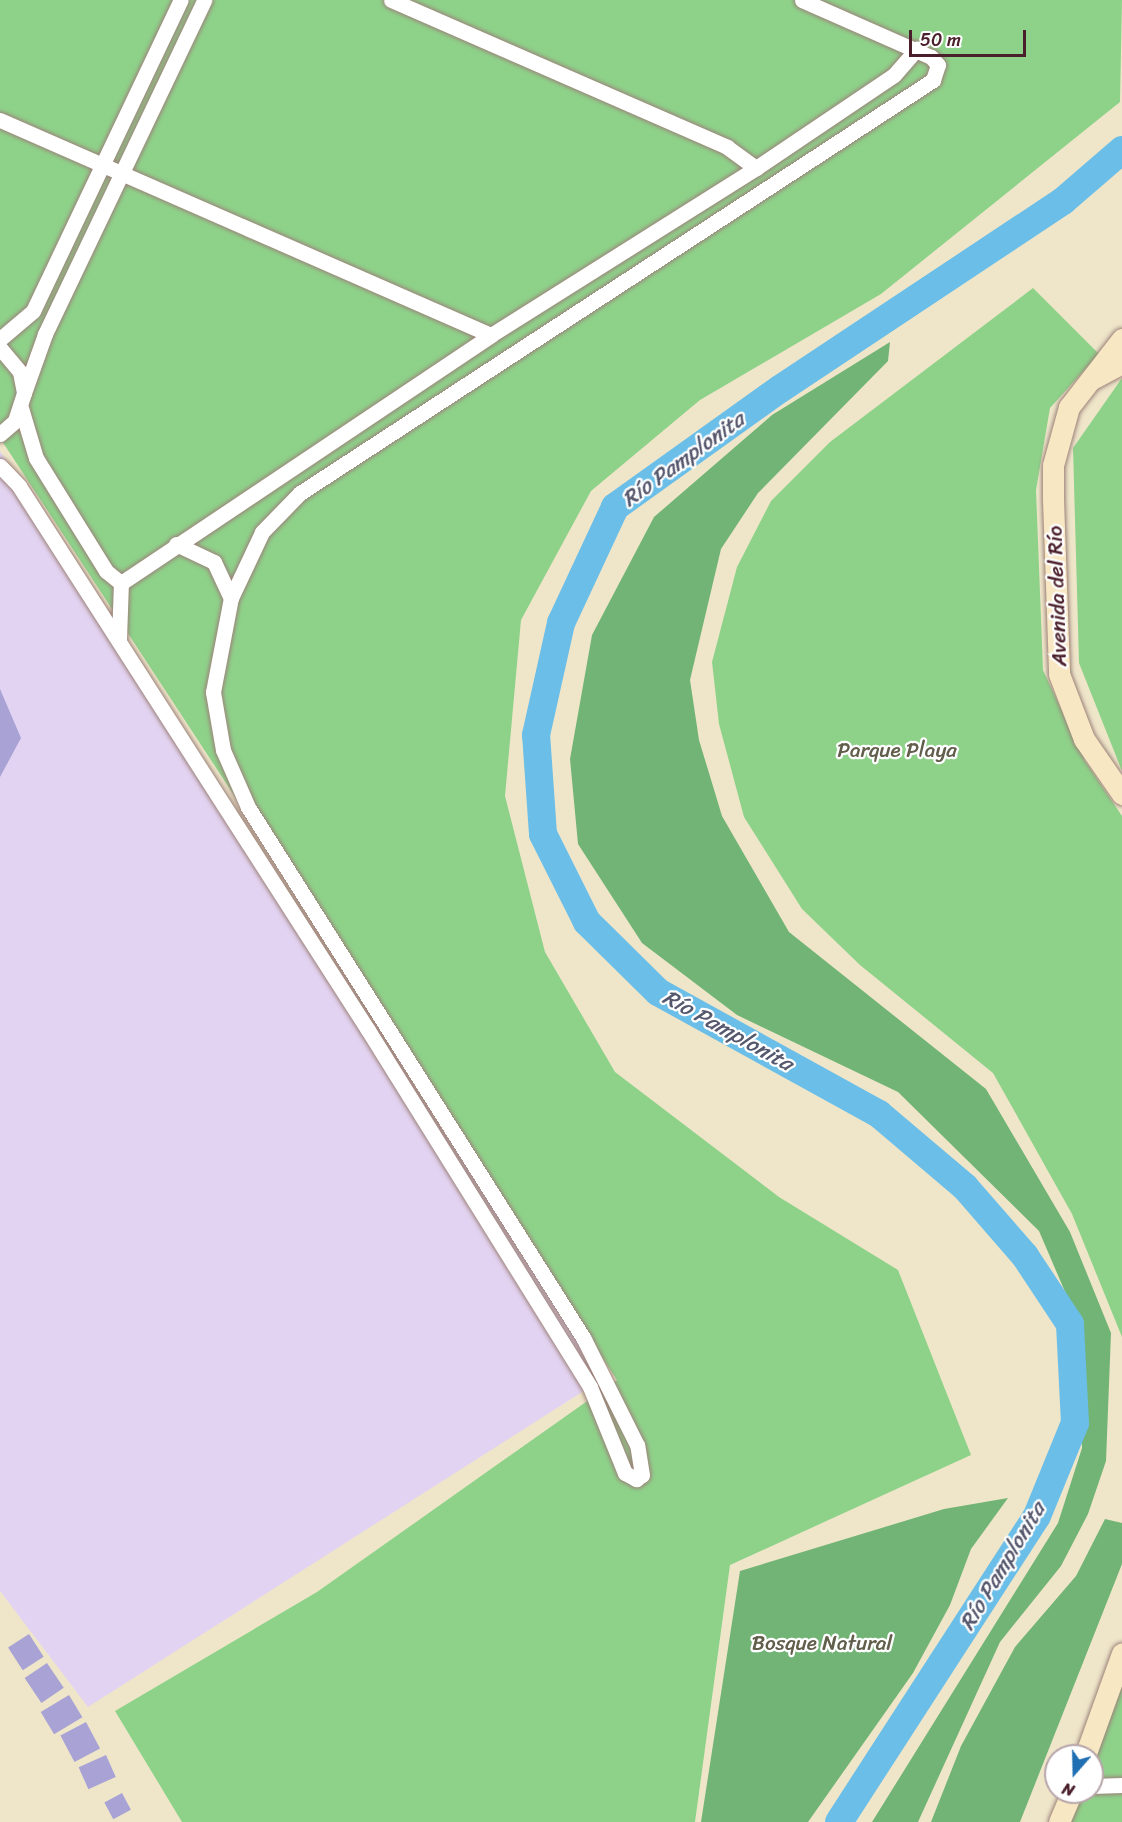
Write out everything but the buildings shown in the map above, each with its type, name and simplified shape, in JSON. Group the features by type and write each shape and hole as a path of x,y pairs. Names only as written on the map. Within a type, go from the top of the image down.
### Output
{"main road":[{"name":"Avenida del Río","path":"1122,339 1082,387 1065,418 1053,465 1059,674 1084,739 1122,794"},
{"path":"1082,387 1122,363"},
{"path":"1089,1744 1121,1657"},
{"path":"1059,1822 1067,1804"}],"street":[{"path":"0,339 33,311 182,0"},
{"path":"0,434 23,400 45,334 124,175 204,0"},
{"path":"391,0 727,147 756,168"},
{"path":"0,466 118,639 368,1030 390,1070 590,1387 625,1473 636,1479 642,1475 637,1445 607,1381 387,1019 248,807 223,750 213,692 231,598 262,532 300,493 916,94 933,80 938,65 917,49 802,0"},
{"path":"121,583 491,335 756,168 894,75 917,49"},
{"path":"0,120 491,335"},
{"path":"0,348 15,362 36,458 106,571 121,583"},
{"path":"176,544 214,562 231,598"},
{"path":"118,639 121,583"},
{"path":"368,1030 379,1033 387,1019"},
{"path":"390,1070 398,1061 411,1060"},
{"path":"1104,1786 1122,1785"}],"shaded area":[{"path":"0,451 604,1378 88,1707 0,1591"}],"green space":[{"path":"0,0 1122,0 1120,102 881,294 700,400 591,491 521,620 505,796 545,952 615,1072 779,1197 898,1270 971,1455 730,1565 695,1822 182,1822 115,1711 317,1592 617,1380 0,438"},
{"name":"Parque Playa","path":"1033,288 1099,354 1050,408 1036,490 1043,670 1085,761 1122,816 1122,1337 1072,1214 993,1073 860,965 802,909 744,817 719,724 712,662 737,567 771,501 830,442"},
{"path":"890,342 888,361 758,493 721,549 690,680 699,740 722,816 789,932 986,1089 1070,1232 1111,1333 1106,1461 1088,1514 1061,1566 1000,1642 918,1822 872,1822 1058,1523 1082,1448 1078,1322 1039,1231 898,1092 737,1015 642,943 578,844 570,759 592,635 654,517 772,415"},
{"path":"1122,378 1122,771 1079,663 1073,448"},
{"name":"Bosque Natural","path":"1008,1498 971,1549 950,1605 913,1673 808,1822 701,1822 740,1571 944,1509"},
{"path":"1105,1519 1122,1523 1122,1564 1051,1744 1044,1744 1044,1761 1020,1822 931,1822 961,1746 1015,1647 1076,1576"},
{"path":"1122,1653 1122,1822 1055,1822 1062,1804 1104,1804 1104,1744 1095,1744"}],"waterway":[{"name":"Río Pamplonita","path":"839,1822 1037,1516 1075,1423 1070,1324 1025,1256 965,1187 879,1114 658,992 587,922 543,834 536,735 561,623 615,507 780,389 1063,201 1122,150"}]}
